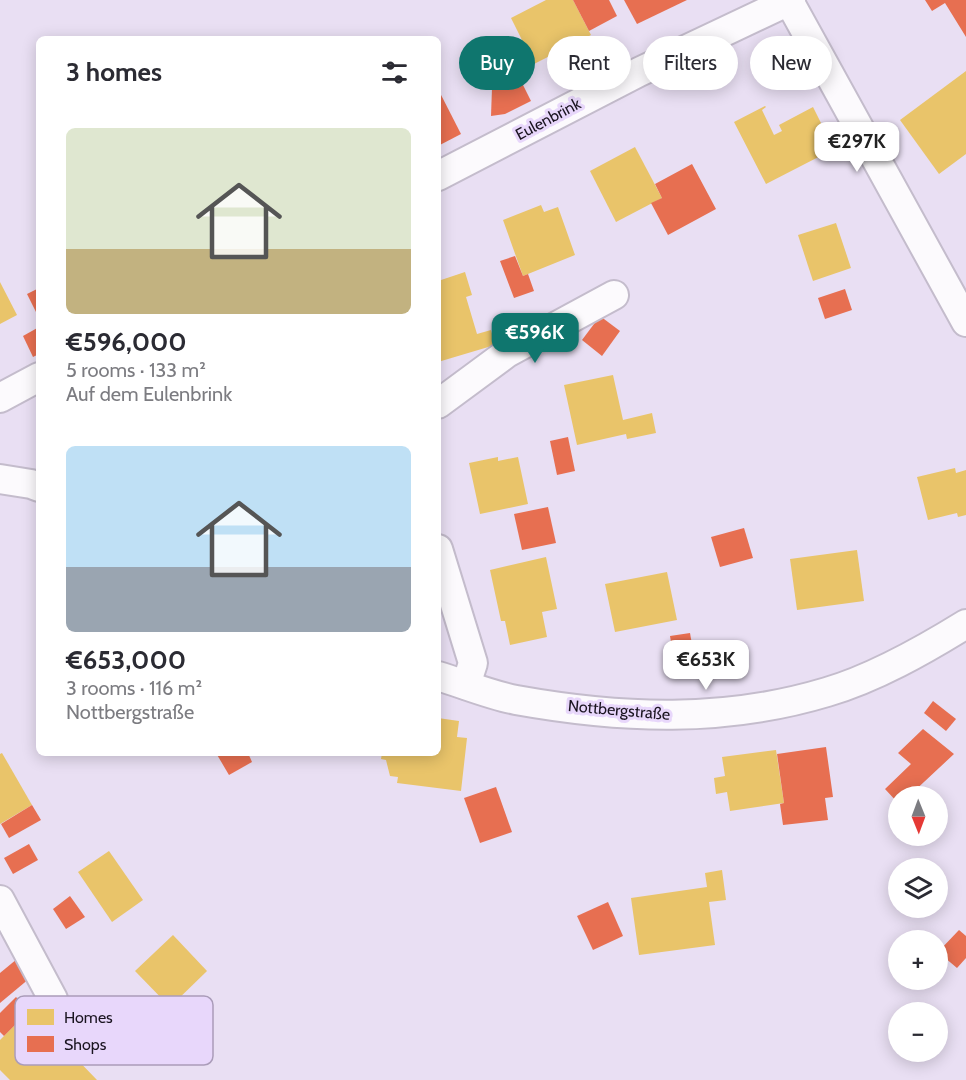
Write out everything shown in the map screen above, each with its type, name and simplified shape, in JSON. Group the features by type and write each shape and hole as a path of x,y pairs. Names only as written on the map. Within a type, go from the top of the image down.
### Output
{"street":[{"name":"Eulenbrink","path":"441,174 639,72 790,1 966,322"},
{"path":"441,402 507,353 614,295"},
{"path":"0,398 36,379"},
{"path":"0,479 36,486"},
{"path":"441,559 473,663 466,685"},
{"name":"Nottbergstraße","path":"441,677 515,699 644,716 709,715 771,708 830,692 883,669 966,624"},
{"path":"0,900 51,996"}],"building: Homes":[{"path":"546,0 573,0 591,35 547,36 547,57 535,63 535,36 520,36 511,18"},
{"path":"966,71 966,154 939,174 900,120"},
{"path":"765,106 762,110 774,135 782,131 779,125 813,107 834,149 766,184 734,122"},
{"path":"635,147 662,198 616,222 590,171"},
{"path":"541,205 544,212 558,207 575,255 523,276 503,220"},
{"path":"836,223 851,268 813,281 798,235"},
{"path":"465,272 472,295 466,297 477,334 491,330 495,345 441,361 441,280"},
{"path":"0,282 17,315 0,324"},
{"path":"613,375 623,420 652,413 656,433 627,439 626,434 577,445 564,385"},
{"path":"498,457 498,461 518,457 528,504 480,514 469,463"},
{"path":"955,468 956,473 966,470 966,515 958,517 957,513 928,520 917,477"},
{"path":"857,550 864,601 797,610 790,559"},
{"path":"546,557 557,609 542,612 547,637 510,645 505,621 501,621 490,570"},
{"path":"667,572 677,620 615,632 605,584"},
{"path":"441,718 459,721 457,737 467,738 461,791 397,783 398,777 390,776 386,760 381,759 382,756 441,756"},
{"path":"776,750 784,803 730,811 727,792 716,794 714,778 725,776 722,757"},
{"path":"2,753 32,805 0,824 0,754"},
{"path":"109,851 143,900 112,922 78,872"},
{"path":"722,870 726,900 709,902 715,945 639,955 631,898 707,887 705,873"},
{"path":"173,935 207,971 181,996 159,996 135,971"},
{"path":"15,1025 15,1065 82,1065 97,1080 10,1080 0,1070 0,1040"}],"building: Shops":[{"path":"573,0 609,0 617,16 589,31"},
{"path":"624,0 687,0 637,24"},
{"path":"925,0 966,0 966,37 945,3 932,11"},
{"path":"492,90 526,90 531,101 505,114 491,116"},
{"path":"441,95 461,134 441,144"},
{"path":"692,164 716,209 668,235 651,203 662,198 655,184"},
{"path":"515,256 523,276 528,274 534,291 514,298 500,261"},
{"path":"845,289 852,310 825,319 818,298"},
{"path":"36,290 36,312 27,294"},
{"path":"600,316 620,331 602,356 582,340"},
{"path":"36,329 36,356 33,357 23,336"},
{"path":"568,437 575,471 557,475 550,441"},
{"path":"548,507 556,543 522,550 514,514"},
{"path":"744,528 753,558 720,567 711,537"},
{"path":"690,633 696,667 676,671 670,636"},
{"path":"933,701 956,719 946,731 924,713"},
{"path":"923,729 954,754 920,786 888,786 911,764 898,753"},
{"path":"826,747 833,797 825,798 828,820 783,825 780,804 784,803 777,754"},
{"path":"218,756 249,756 252,762 229,775"},
{"path":"496,787 512,832 480,843 464,798"},
{"path":"32,805 41,820 9,838 1,824"},
{"path":"29,844 38,860 13,874 4,858"},
{"path":"70,896 85,917 66,929 53,909"},
{"path":"608,902 623,936 593,950 577,916"},
{"path":"959,930 966,936 966,958 957,968 948,960 948,942"},
{"path":"17,959 30,978 0,1003 0,973"},
{"path":"15,998 15,1025 4,1036 0,1032 0,1013"}]}
